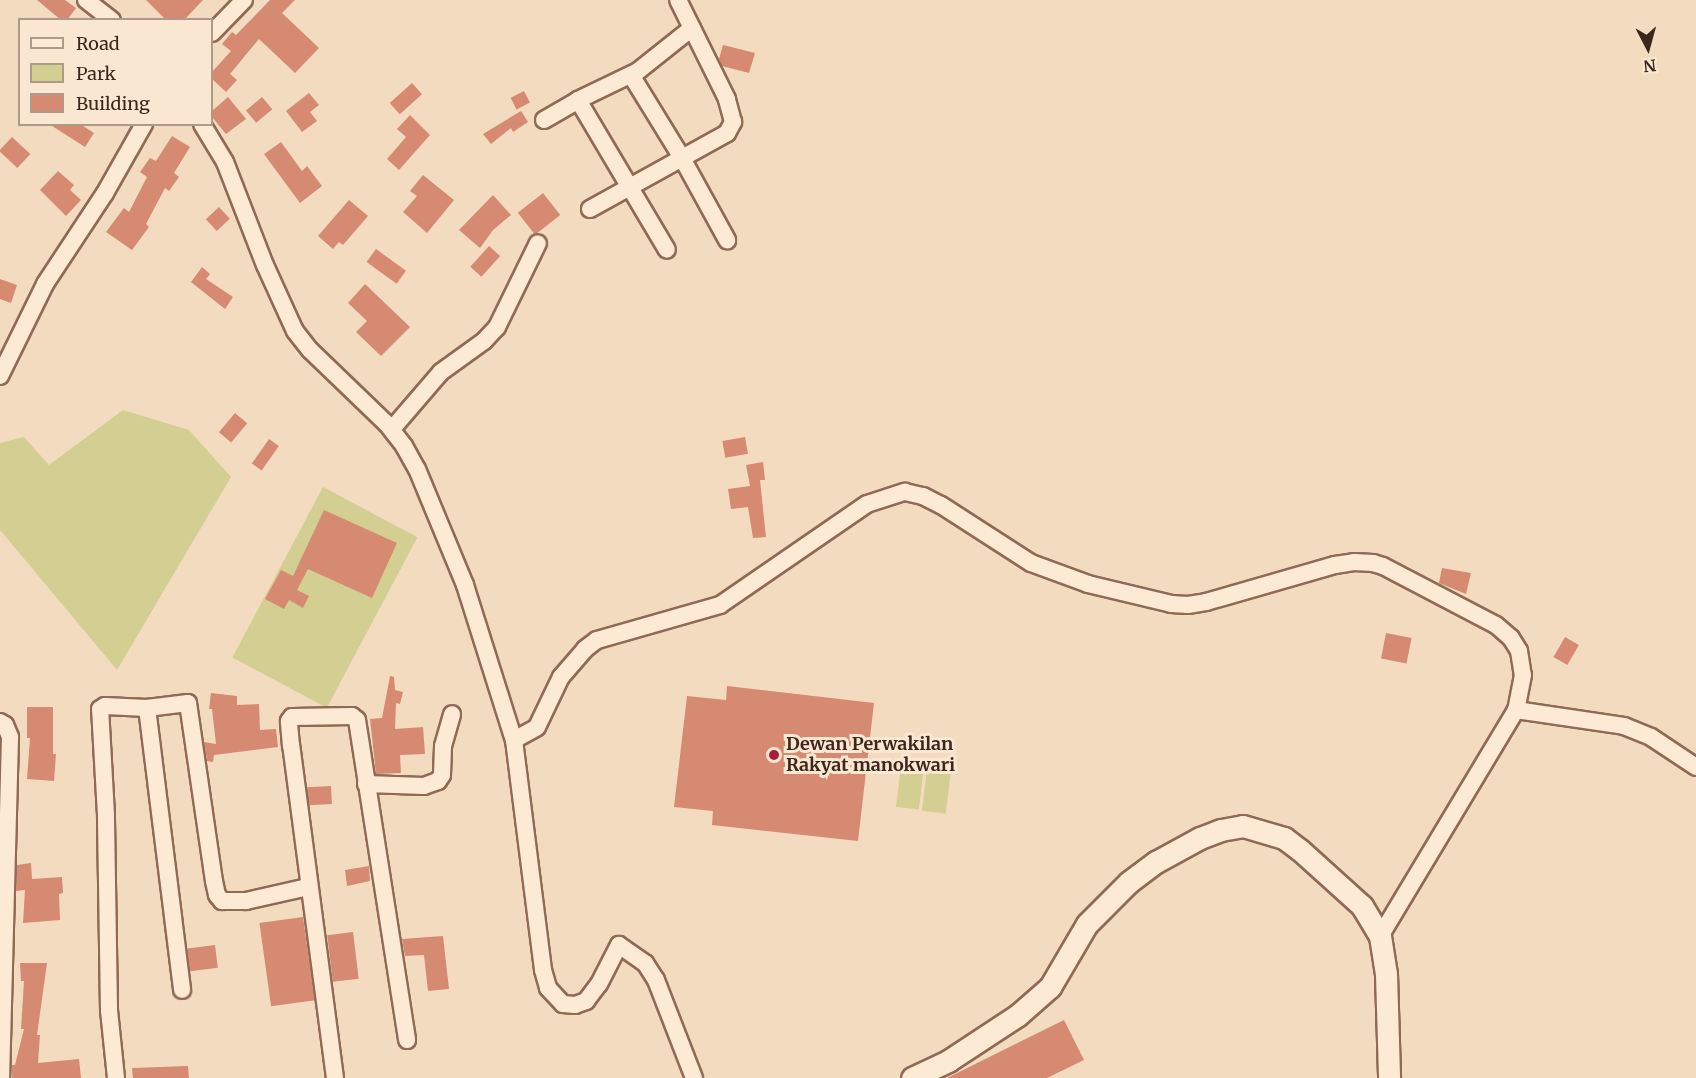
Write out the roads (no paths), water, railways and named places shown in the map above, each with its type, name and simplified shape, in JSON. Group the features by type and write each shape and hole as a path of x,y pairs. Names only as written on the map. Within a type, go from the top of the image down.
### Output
{"street":[{"path":"86,0 109,18"},
{"path":"213,32 244,0"},
{"path":"590,209 727,133 733,122 727,99 678,0"},
{"path":"544,120 578,100 631,75 693,28"},
{"path":"631,75 682,158 727,240"},
{"path":"578,100 668,250"},
{"path":"0,376 45,284 105,194 143,126"},
{"path":"203,126 225,162 265,265 295,331 310,350 392,429 417,469 465,585 514,740 543,970 548,988 563,1004 575,1005 586,1001 599,984 619,945 645,963 656,980 694,1078"},
{"path":"392,429 441,372 484,341 497,327 538,243"},
{"path":"514,740 537,727 561,677 585,649 597,640 720,604 867,504 905,492 923,496 941,505 1031,563 1088,584 1171,604 1188,605 1206,602 1335,565 1354,562 1383,566 1496,626 1511,638 1523,664 1520,696 1516,710 1380,936"},
{"path":"116,1078 109,1010 106,815 99,711 105,706 147,708 183,702 189,705 214,881 217,895 222,901 246,901 308,887"},
{"path":"147,708 182,990"},
{"path":"1516,710 1624,726 1651,737 1696,767"},
{"path":"366,784 424,786 438,781 442,776 445,738 452,714"},
{"path":"335,1078 308,887 290,718 355,717 407,1040"},
{"path":"0,722 5,724 10,736 1,1078"},
{"path":"912,1078 948,1061 1018,1015 1050,987 1087,924 1130,882 1178,848 1221,830 1252,827 1284,838 1362,906 1380,936 1386,974 1389,1078"}],"place":[{"name":"Dewan Perwakilan Rakyat manokwari","path":"774,755"}]}
